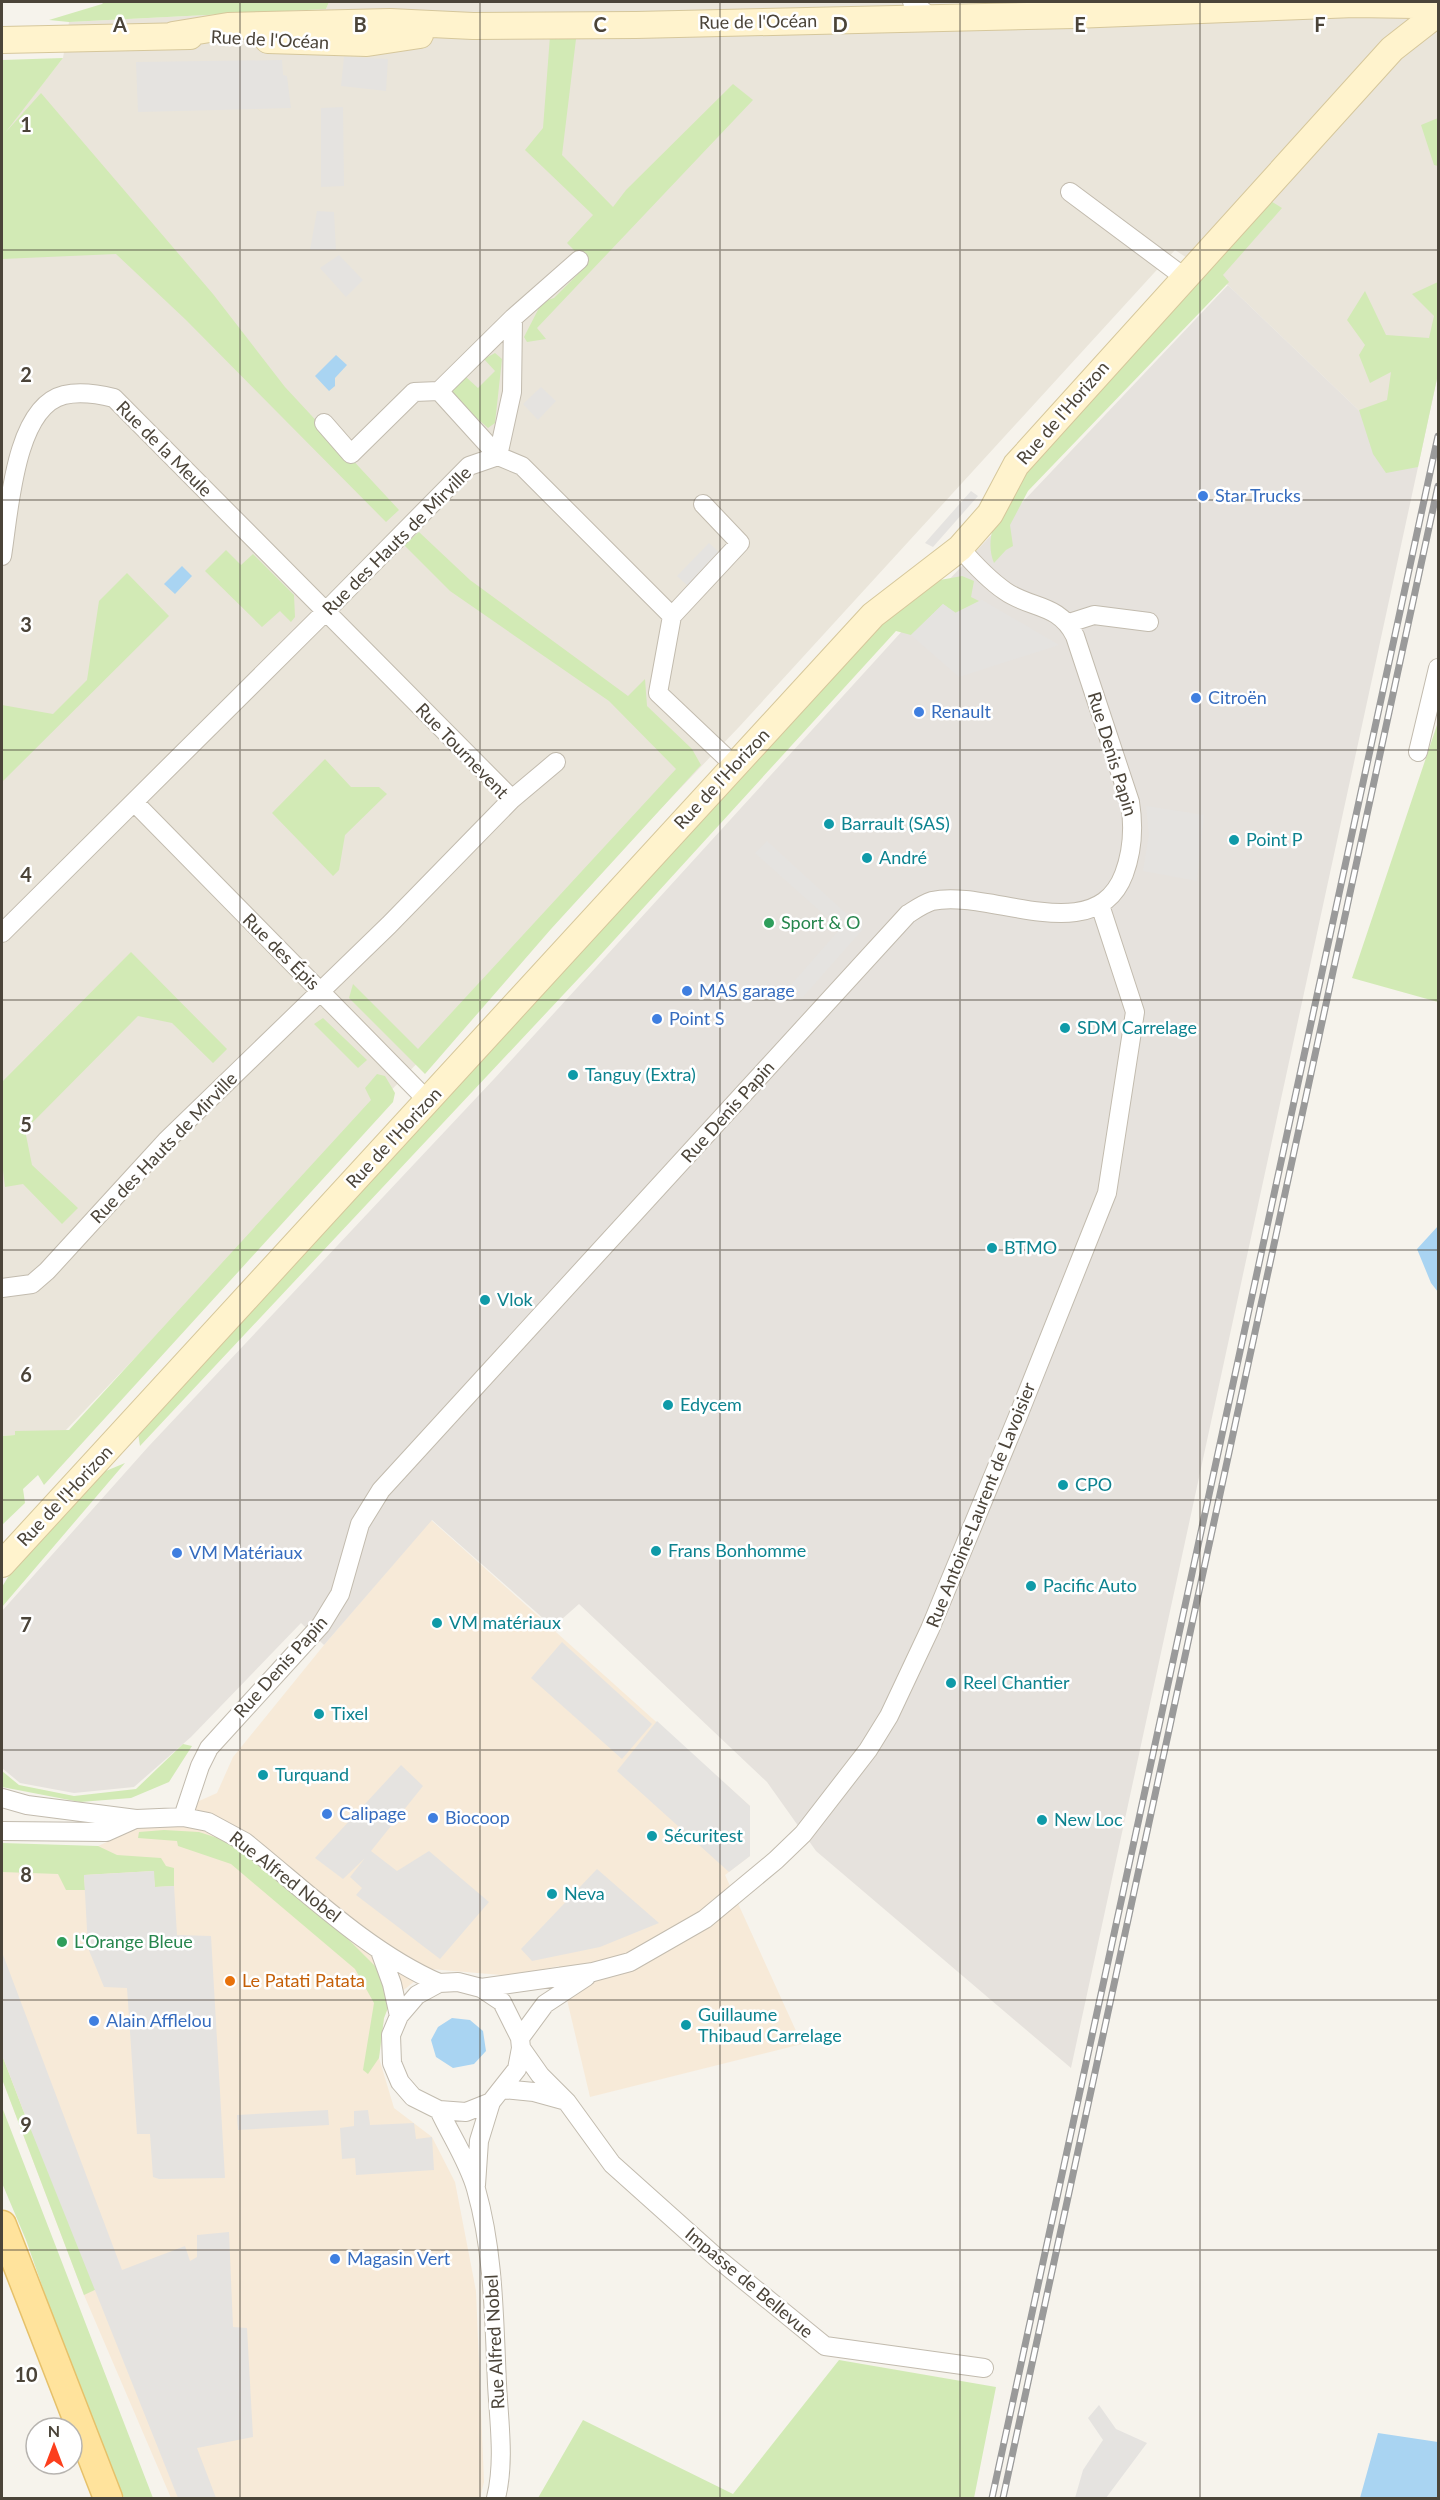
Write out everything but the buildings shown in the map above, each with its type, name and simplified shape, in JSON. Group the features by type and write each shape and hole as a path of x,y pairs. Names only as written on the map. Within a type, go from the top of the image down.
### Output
{"main road":[{"name":"Rue de l'Océan","path":"2,40 173,35 319,43 368,43 473,26 659,25 1355,4 1415,5 1438,12"},
{"name":"Rue de l'Horizon","path":"4,1563 873,615 960,548 990,514 1016,465 1392,49 1438,12"},
{"path":"2,2225 108,2499"}],"street":[{"path":"912,2 932,18"},
{"path":"1070,192 1184,277"},
{"path":"324,423 351,454 414,392 439,391 513,318 579,260"},
{"path":"498,456 512,392 513,318"},
{"path":"439,391 498,456 522,466 672,616"},
{"name":"Rue de la Meule","path":"2,556 20,447 31,423 44,407 62,396 92,393 114,398 326,612"},
{"name":"Rue des Hauts de Mirville","path":"2,932 326,612 469,466 498,456"},
{"path":"703,504 740,543 672,616 658,693 735,766"},
{"path":"960,548 1006,592 1054,612 1069,623 1094,615 1149,622"},
{"name":"Rue Tournevent","path":"320,992 512,800 326,612"},
{"name":"Rue Denis Papin","path":"183,1817 200,1766 209,1748 333,1608 347,1573 360,1524 381,1490 908,914 918,906 932,901 950,900 1046,912 1079,913 1100,905 1115,891 1130,857 1133,823 1130,802 1069,623"},
{"path":"1418,752 1438,668"},
{"path":"512,800 556,762"},
{"name":"Rue des Épis","path":"134,802 428,1101"},
{"name":"Rue Antoine-Laurent de Lavoisier","path":"481,1988 593,1972 630,1962 705,1919 741,1891 803,1834 868,1750 889,1716 930,1629 1107,1193 1135,1012 1100,905"},
{"name":"Rue des Hauts de Mirville","path":"2,1288 32,1284 46,1271 166,1141 320,992"},
{"path":"2,1798 27,1804 136,1819"},
{"name":"Rue Alfred Nobel","path":"136,1819 183,1817 208,1822 245,1842 380,1951 414,1972 440,1983"},
{"path":"2,1831 106,1832 136,1819"},
{"path":"380,1951 392,1984 399,2016"},
{"name":"Rue Antoine-Laurent de Lavoisier","path":"521,2043 545,2004 593,1972"},
{"path":"476,2187 479,2141 497,2096 517,2069 521,2043 502,2002 481,1988 458,1983 440,1983 417,1995 399,2016 391,2035 392,2063 400,2082 413,2097 439,2110 466,2112 497,2096 534,2092 567,2102"},
{"name":"Impasse de Bellevue","path":"521,2043 540,2075 567,2102 612,2164 717,2258 825,2346 984,2368"},
{"path":"439,2110 476,2187"},
{"name":"Rue Alfred Nobel","path":"476,2187 486,2233 492,2285 501,2450 500,2483 496,2499"}],"shaded area":[{"path":"329,2 1438,2 1438,374 1418,467 1228,285 1175,250 739,727 65,1431 2,1436 2,136 63,58 69,22 326,9"},
{"path":"344,57 388,59 386,91 341,86"},
{"path":"282,60 283,75 287,76 291,108 138,112 136,62"},
{"path":"343,107 344,186 321,187 321,108"},
{"path":"317,211 334,212 336,250 310,250"},
{"path":"339,255 363,280 346,297 320,268"},
{"path":"1228,285 1418,467 1071,2068 816,1851 767,1782 579,1604 553,1627 432,1520 324,1645 301,1623 191,1737 134,1787 74,1793 20,1783 2,1768 2,1611 148,1447 494,1079 945,584"},
{"path":"541,387 556,401 538,420 523,404"},
{"path":"971,491 978,496 933,547 925,543"},
{"path":"709,543 721,554 688,586 677,576"},
{"path":"982,600 1059,645 959,677 911,635 943,604 956,613"},
{"path":"1146,806 1204,815 1197,881 1143,871 1149,835"},
{"path":"767,841 863,929 802,998 791,985 840,929 755,853"},
{"path":"431,1520 750,1806 750,1856 725,1875 802,2044 590,2097 559,1966 513,1976 430,1969 391,2000 384,2018 379,2058 394,2108 432,2137 455,2182 476,2291 484,2482 480,2498 171,2498 84,2295 2,2079 2,1870 98,1846 217,1793 233,1757 324,1645"},
{"path":"562,1642 652,1724 622,1759 531,1678"},
{"path":"657,1721 750,1806 750,1856 729,1872 617,1771"},
{"name":"Biocoop","path":"401,1765 423,1786 371,1851 397,1871 429,1851 489,1902 440,1959 356,1895 362,1888 350,1877 365,1858 343,1879 315,1858"},
{"path":"597,1869 659,1923 600,1947 532,1961 521,1949"},
{"path":"154,1871 155,1887 174,1886 177,1935 211,1936 225,2178 159,2179 153,2177 150,2134 137,2134 127,1988 104,1987 88,1948 84,1875"},
{"path":"2,1952 122,2270 185,2246 190,2261 197,2257 197,2235 229,2232 233,2327 247,2328 253,2437 197,2448 216,2498 178,2498 27,2120 2,2055"},
{"path":"328,2110 329,2125 238,2130 237,2115"},
{"path":"368,2110 370,2125 414,2123 416,2139 432,2137 434,2170 356,2175 355,2158 342,2159 340,2128 354,2126 354,2111"},
{"path":"1099,2405 1116,2429 1147,2443 1106,2498 1075,2498 1083,2470 1103,2440 1088,2418"}],"green space":[{"path":"104,2 329,2 326,9 69,22 49,20"},
{"path":"550,36 576,39 562,155 613,207 626,190 733,84 753,100 537,328 546,339 527,342 524,337 542,302 554,298 588,264 567,243 593,215 525,150 543,128"},
{"path":"63,58 5,133 41,93 213,294 285,387 399,510 386,522 186,320 116,254 2,259 2,60"},
{"path":"1438,118 1438,166 1434,165 1421,125"},
{"path":"1269,200 1282,208 1223,275 1229,282 1028,491 1010,525 1013,546 994,563 991,552 992,530 1017,480"},
{"path":"1438,282 1438,374 1418,467 1386,473 1373,454 1359,410 1387,400 1391,372 1370,383 1359,355 1365,345 1347,320 1365,291 1386,335 1429,338 1434,316 1412,294"},
{"path":"495,353 502,359 495,423 488,428 453,397 453,390 466,377 478,388 495,371 484,359"},
{"path":"419,532 470,580 628,696 645,679 647,706 692,749 701,765 551,929 425,1074 349,998 353,984 418,1049 676,769 609,701 450,591 404,545"},
{"path":"226,550 241,565 253,554 294,595 295,617 291,622 280,611 262,627 205,571"},
{"path":"127,573 169,616 2,782 2,705 53,714 87,680 99,601"},
{"path":"962,576 974,581 971,597 979,601 955,613 943,604 911,635 896,631 594,962 140,1446 138,1433 896,609 940,580"},
{"path":"1438,722 1438,1002 1352,978"},
{"path":"325,759 351,787 379,787 387,794 345,835 339,870 333,876 272,813"},
{"path":"131,952 227,1049 213,1063 172,1023 138,1016 25,1130 32,1165 78,1208 62,1224 23,1184 5,1187 2,1162 2,1082"},
{"path":"323,1018 367,1060 358,1068 314,1024"},
{"path":"377,1074 385,1076 395,1093 393,1102 44,1485 38,1475 23,1489 25,1503 2,1525 2,1436 15,1435 15,1431 69,1430 371,1100 365,1088"},
{"path":"125,1463 2,1607 2,1587 8,1577 101,1473"},
{"path":"183,1744 192,1746 169,1782 131,1798 80,1802 2,1787 2,1771 19,1785 74,1796 136,1789"},
{"path":"164,1830 199,1832 230,1842 340,1931 377,1968 391,2000 384,2018 379,2058 368,2074 363,2070 374,2003 355,1969 231,1864 178,1846 177,1841 138,1838 139,1832"},
{"path":"2,1843 98,1846 117,1855 161,1858 166,1866 174,1868 174,1886 155,1887 153,1871 84,1875 85,1890 66,1890 58,1874 2,1872"},
{"path":"2,2055 99,2288 84,2295 2,2079"},
{"path":"2,2107 153,2498 124,2498 65,2351 26,2240 2,2183"},
{"path":"839,2360 996,2387 974,2498 538,2498 583,2420 733,2494"}],"water":[{"path":"336,355 347,365 335,378 335,386 329,391 315,376"},
{"path":"182,566 192,576 175,594 164,584"},
{"path":"1438,1226 1438,1292 1431,1283 1417,1249"},
{"path":"452,2018 470,2020 483,2031 486,2051 474,2064 453,2068 436,2057 431,2040 438,2027"},
{"path":"1378,2433 1438,2442 1438,2498 1360,2498"}],"railway":[{"path":"992,2498 1438,436"},
{"path":"1003,2498 1438,486"}],"place":[{"name":"Star Trucks","path":"1203,496"},
{"name":"Citroën","path":"1196,698"},
{"name":"Renault","path":"919,712"},
{"name":"Barrault (SAS)","path":"829,824"},
{"name":"Point P","path":"1234,840"},
{"name":"André","path":"867,858"},
{"name":"Sport & O","path":"769,923"},
{"name":"MAS garage","path":"687,991"},
{"name":"Point S","path":"657,1019"},
{"name":"SDM Carrelage","path":"1065,1028"},
{"name":"Tanguy (Extra)","path":"573,1075"},
{"name":"BTMO","path":"992,1248"},
{"name":"Vlok","path":"485,1300"},
{"name":"Edycem","path":"668,1405"},
{"name":"CPO","path":"1063,1485"},
{"name":"Frans Bonhomme","path":"656,1551"},
{"name":"VM Matériaux","path":"177,1553"},
{"name":"Pacific Auto","path":"1031,1586"},
{"name":"VM matériaux","path":"437,1623"},
{"name":"Reel Chantier","path":"951,1683"},
{"name":"Tixel","path":"319,1714"},
{"name":"Turquand","path":"263,1775"},
{"name":"Calipage","path":"327,1814"},
{"name":"Biocoop","path":"433,1818"},
{"name":"New Loc","path":"1042,1820"},
{"name":"Sécuritest","path":"652,1836"},
{"name":"Neva","path":"552,1894"},
{"name":"L'Orange Bleue","path":"62,1942"},
{"name":"Le Patati Patata","path":"230,1981"},
{"name":"Alain Afflelou","path":"94,2021"},
{"name":"Guillaume Thibaud Carrelage","path":"686,2025"},
{"name":"Magasin Vert","path":"335,2259"}]}
